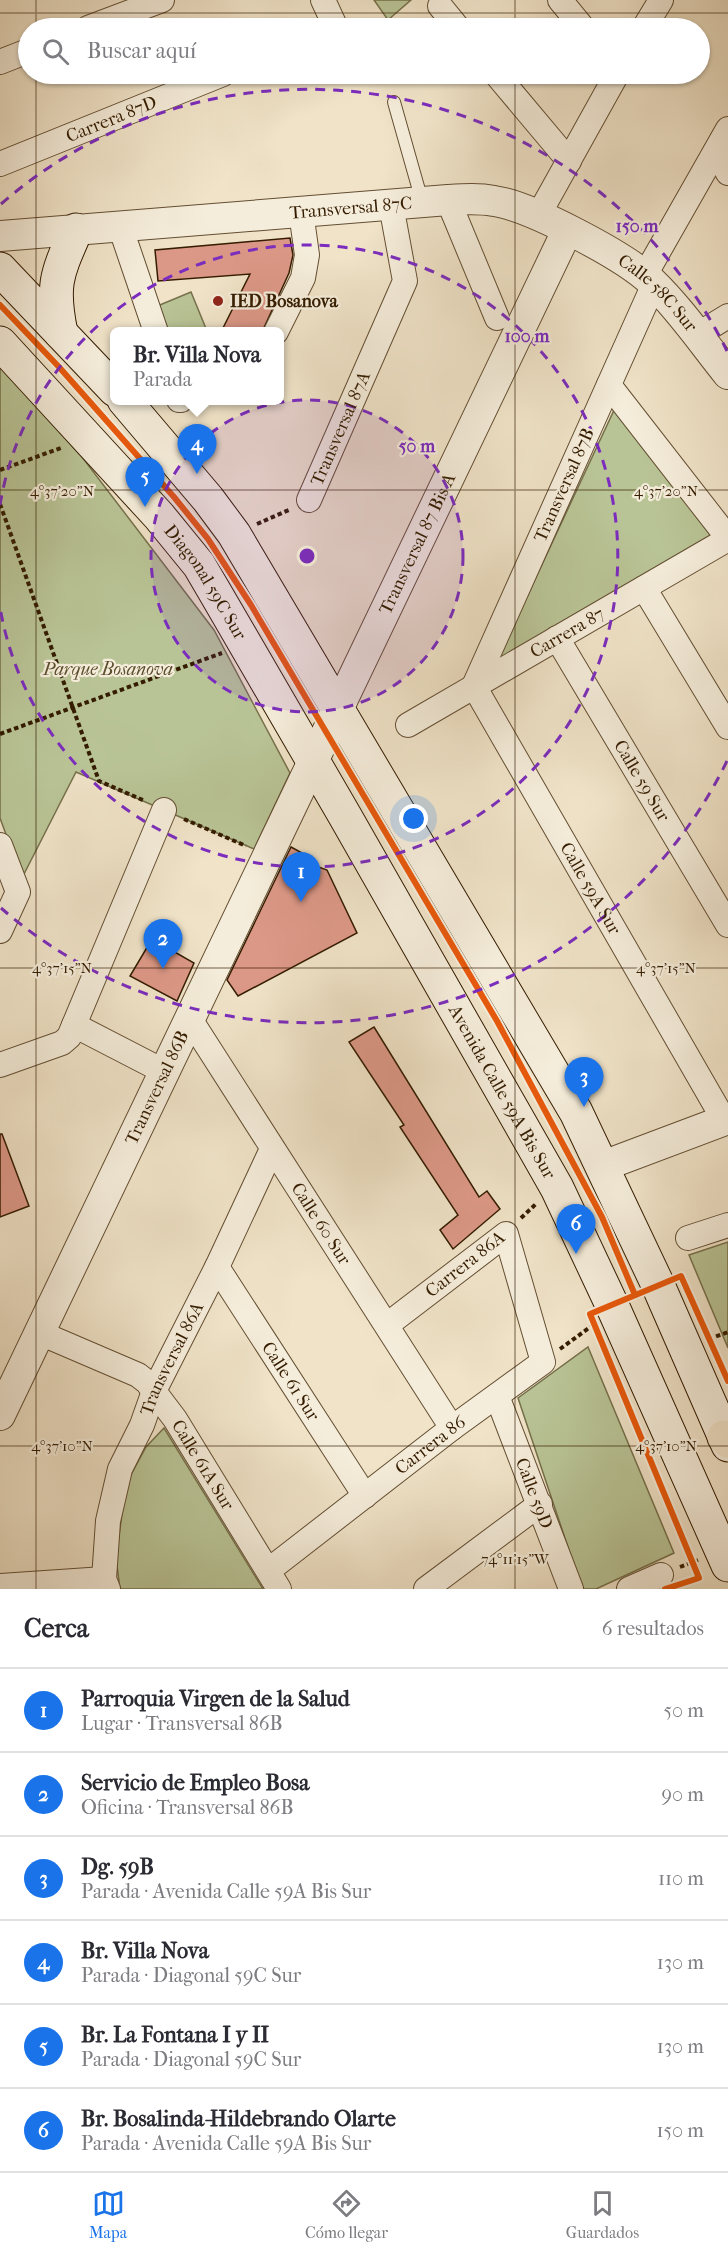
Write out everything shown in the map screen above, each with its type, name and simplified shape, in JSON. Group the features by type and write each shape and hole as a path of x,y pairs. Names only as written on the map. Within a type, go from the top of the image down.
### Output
{"main road":[{"path":"61,333 56,305 57,279 76,230"},
{"path":"0,269 110,386"},
{"name":"Diagonal 59C Sur","path":"0,343 151,507 199,565 313,760"},
{"path":"128,405 208,499 234,534 576,1112 669,1309 727,1441"},
{"name":"Avenida Calle 59A Bis Sur","path":"313,760 538,1154 573,1220 603,1315 706,1560"}],"street":[{"path":"114,18 162,0"},
{"path":"323,0 331,18"},
{"path":"560,0 575,18"},
{"path":"650,18 661,0"},
{"path":"440,6 450,18"},
{"path":"0,62 18,55"},
{"name":"Carrera 87D","path":"0,164 198,84"},
{"path":"504,84 569,161"},
{"path":"538,216 611,84"},
{"name":"Transversal 87B","path":"474,686 609,385 649,280 728,129"},
{"path":"716,151 728,173"},
{"name":"Transversal 87C","path":"0,236 477,199 496,201 538,216"},
{"path":"435,201 497,318"},
{"name":"Transversal 87A","path":"309,500 405,281 391,205"},
{"path":"278,327 303,278 307,255 301,212"},
{"name":"Calle 58C Sur","path":"538,216 615,255 649,280 728,374"},
{"path":"120,226 154,327"},
{"name":"Transversal 87 Bis A","path":"313,760 567,231"},
{"path":"697,335 728,315"},
{"path":"609,385 728,539"},
{"name":"Carrera 87","path":"408,725 728,539"},
{"path":"644,588 728,727"},
{"name":"Calle 59 Sur","path":"557,638 728,925"},
{"name":"Calle 59A Sur","path":"474,686 726,1120"},
{"name":"Transversal 86B","path":"0,1415 313,760"},
{"path":"0,1065 62,1043 69,1037 164,810"},
{"path":"0,845 18,892 0,931"},
{"name":"Calle 60 Sur","path":"190,1019 452,1428"},
{"path":"74,1025 165,1072"},
{"path":"603,1166 726,1120"},
{"name":"Transversal 86A","path":"106,1584 108,1521 120,1469 142,1425 154,1391 217,1267 272,1149"},
{"path":"688,1238 728,1225"},
{"path":"506,1234 543,1362"},
{"name":"Carrera 86A","path":"387,1325 506,1234"},
{"name":"Calle 61 Sur","path":"217,1267 365,1496"},
{"name":"Calle 61A Sur","path":"40,1333 138,1375 147,1382 175,1419 274,1580"},
{"name":"Carrera 86","path":"274,1580 365,1496 452,1428 543,1362"},
{"name":"Calle 59D","path":"497,1396 571,1589"},
{"path":"426,1589 540,1504"},
{"path":"629,1589 661,1575"},
{"path":"0,1586 106,1584"}],"lane":[{"path":"394,102 435,201"}],"path":[{"path":"0,470 71,444"},
{"path":"0,504 99,781 268,856"},
{"path":"0,734 225,652"},
{"path":"599,1336 603,1315"},
{"path":"543,1362 603,1315"},
{"path":"704,1329 714,1350"},
{"path":"709,1339 728,1332"},
{"path":"661,1575 706,1560"}],"green space":[{"path":"374,0 411,0 390,18 387,18"},
{"path":"191,292 205,327 163,327 155,307"},
{"name":"Parque Bosanova","path":"0,366 82,457 214,630 290,773 254,849 76,772 22,878 0,818"},
{"path":"616,406 721,535 495,665"},
{"path":"728,1242 728,1348 689,1255"},
{"path":"588,1347 674,1553 596,1589 582,1589 518,1398"},
{"path":"164,1428 263,1589 120,1589 116,1558 126,1484 146,1447"}],"building":[{"path":"290,238 293,255 289,273 264,327 224,327 250,274 158,281 155,250"},
{"path":"291,847 302,853 302,861 327,870 357,933 238,996 227,980"},
{"path":"152,939 194,963 177,1001 130,976"},
{"path":"374,1027 479,1197 487,1191 500,1209 453,1249 440,1230 458,1215 400,1127 404,1125 349,1042"},
{"path":"0,1134 2,1134 29,1206 0,1217"}],"cycle path":[{"path":"0,305 59,367 174,497 208,539 251,605 497,1021 602,1217 635,1295"},
{"path":"665,1589 699,1578 590,1314 681,1276 728,1381"}],"place":[{"name":"IED Bosanova","path":"218,301"},
{"name":"Br. Villa Nova","path":"197,474"},
{"name":"Br. La Fontana I y II","path":"145,507"},
{"name":"Parroquia Virgen de la Salud","path":"301,902"},
{"name":"Servicio de Empleo Bosa","path":"163,969"},
{"name":"Dg. 59B","path":"584,1107"},
{"name":"Br. Bosalinda-Hildebrando Olarte","path":"576,1254"}]}
